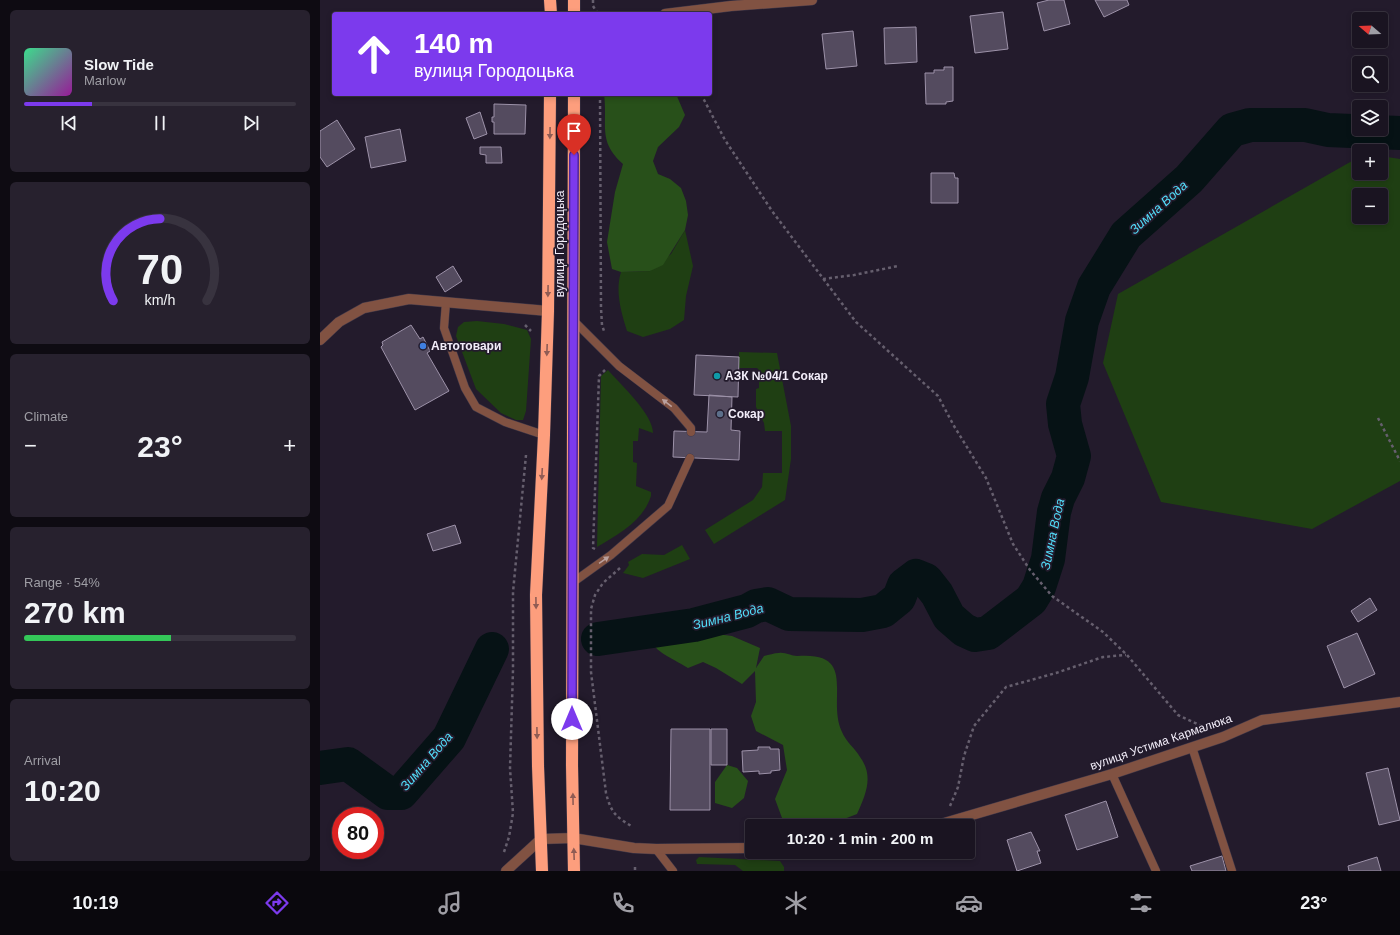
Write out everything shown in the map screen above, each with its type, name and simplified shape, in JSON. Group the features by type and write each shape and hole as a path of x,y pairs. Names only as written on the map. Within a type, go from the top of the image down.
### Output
{"highway":[{"path":"550,0 550,12"},
{"path":"574,0 574,12"},
{"path":"542,871 536,595 544,435 548,311 550,96"},
{"name":"вулиця Городоцька","path":"574,96 572,582 574,871"}],"street":[{"path":"677,12 731,3 812,0"},
{"path":"320,340 339,322 364,308 409,299 548,311"},
{"name":"вулиця Устима Кармалюка","path":"956,819 1112,774 1223,737 1262,720 1400,702"},
{"path":"506,871 541,839 573,838 634,848 656,849 745,848"}],"lane":[{"path":"446,302 444,328 465,388 476,407 505,422 544,435"},
{"path":"574,321 619,366 674,408 691,428 691,432"},
{"path":"572,582 611,555 668,506 690,458"},
{"path":"1192,747 1232,871"},
{"path":"1112,774 1156,871"},
{"path":"656,849 673,871"}],"path":[{"path":"593,0 593,6 597,12"},
{"path":"600,96 601,308 602,325 606,337"},
{"path":"702,96 725,140 772,211 856,322 938,396 954,426 986,478 1013,544 1030,570 1052,596 1103,632 1127,655 1178,715 1223,737"},
{"path":"823,279 854,275 898,266"},
{"path":"593,548 599,376 606,369 609,372"},
{"path":"1378,418 1400,461"},
{"path":"504,852 510,837 513,813 510,768 513,670 513,592 528,429"},
{"path":"620,568 603,583 595,595 591,609 591,672 601,764 608,800 610,807 618,818 633,826"},
{"path":"942,819 958,787 964,756 974,726 1006,687 1056,673 1103,657 1127,655"}],"green space":[{"path":"604,96 677,96 685,115 679,127 658,147 653,161 658,174 670,179 681,188 686,201 688,215 685,230 663,265 650,271 621,272 612,269 607,242 615,192 623,164 615,156 607,140 605,132"},
{"path":"1388,157 1400,159 1400,481 1312,529 1161,502 1103,363 1118,294 1352,161 1352,180 1388,180"},
{"path":"685,230 693,266 686,296 684,320 670,329 643,337 627,331 621,309 619,294 619,279 621,272 650,271 671,254"},
{"path":"477,321 504,324 527,330 531,339 526,411 523,420 516,420 501,413 476,389 456,336 458,327 464,322"},
{"path":"739,352 777,353 791,426 791,459 785,500 714,544 705,530 753,500 762,487 763,473 782,473 782,431 765,431 764,423 756,407 756,389 759,388 759,370 757,368 739,368"},
{"path":"608,370 635,400 652,425 653,433 639,428 638,441 633,441 633,462 637,463 636,486 651,492 651,496 642,513 636,520 622,532 597,547 601,376"},
{"path":"682,545 690,559 643,578 623,573 629,565 628,562 642,554 664,555"},
{"path":"659,614 673,617 687,625 717,634 732,636 760,648 756,668 764,656 777,653 795,656 816,656 828,661 834,669 837,680 838,719 842,732 858,754 867,771 868,778 866,792 857,814 844,819 782,819 775,799 787,770 783,745 756,731 751,716 756,702 755,671 742,684 703,662 688,668 656,648 652,642 650,634"},
{"path":"727,765 737,768 748,781 744,798 732,808 715,803 715,782"},
{"path":"699,857 780,861 784,867 784,871 743,871 735,865 697,864 696,860"}],"building":[{"path":"1049,0 1064,0 1070,24 1044,31 1037,3"},
{"path":"1095,0 1127,0 1129,5 1104,17"},
{"path":"1003,12 1008,49 975,53 970,16"},
{"path":"916,27 917,62 885,64 884,28"},
{"path":"853,31 857,66 826,69 822,34"},
{"path":"944,67 953,67 953,101 946,102 946,104 926,104 925,73 934,73 934,70 944,70"},
{"path":"494,104 526,105 525,134 494,134 494,122 492,122 492,117 494,117"},
{"path":"480,112 487,134 474,139 466,118"},
{"path":"337,120 355,149 327,167 320,157 320,131"},
{"path":"400,129 406,161 371,168 365,137"},
{"path":"480,147 501,147 502,163 486,163 486,155 480,154"},
{"path":"931,173 954,173 955,178 958,178 958,203 931,203"},
{"path":"453,266 462,281 445,292 436,277"},
{"path":"411,325 420,339 423,337 430,351 427,353 449,391 415,410 381,347 383,345 382,342"},
{"name":"АЗК №04/1 Сокар","path":"696,355 739,357 738,397 694,395"},
{"name":"Сокар","path":"709,395 732,397 731,430 740,431 739,460 673,457 674,431 707,432"},
{"path":"455,525 461,543 433,551 427,534"},
{"path":"1370,598 1377,610 1358,622 1351,611"},
{"path":"1357,633 1375,674 1344,688 1327,646"},
{"path":"671,729 710,729 710,810 670,810"},
{"path":"711,729 727,729 727,765 711,765"},
{"path":"758,747 779,749 780,770 771,771 771,773 759,774 759,771 743,772 742,751 758,750"},
{"path":"1388,768 1400,820 1379,825 1366,773"},
{"path":"1106,801 1118,837 1077,850 1065,815"},
{"path":"1031,832 1040,851 1037,851 1041,863 1017,871 1007,840"},
{"path":"1222,856 1226,871 1192,871 1190,866"},
{"path":"1377,857 1381,871 1349,871 1348,866"}],"waterway":[{"name":"Зимна Вода","path":"598,639 694,625 747,611 756,606 768,604 789,614 862,615 883,611 899,598 904,585 916,576 926,580 937,594 949,617 964,630 975,635 988,633 1031,600 1039,587 1048,559 1054,512 1058,498 1068,478 1074,456 1065,424 1063,404 1072,377 1082,321 1094,287 1126,235 1189,179 1232,130 1250,125 1305,125 1328,130 1400,133"},
{"name":"Зимна Вода","path":"320,768 348,764 388,793 401,793 449,738 492,649"}],"place":[{"name":"Автотовари","path":"423,346"},
{"name":"АЗК №04/1 Сокар","path":"717,376"},
{"name":"Сокар","path":"720,414"}],"route":[{"path":"572,719 574,155"}]}
